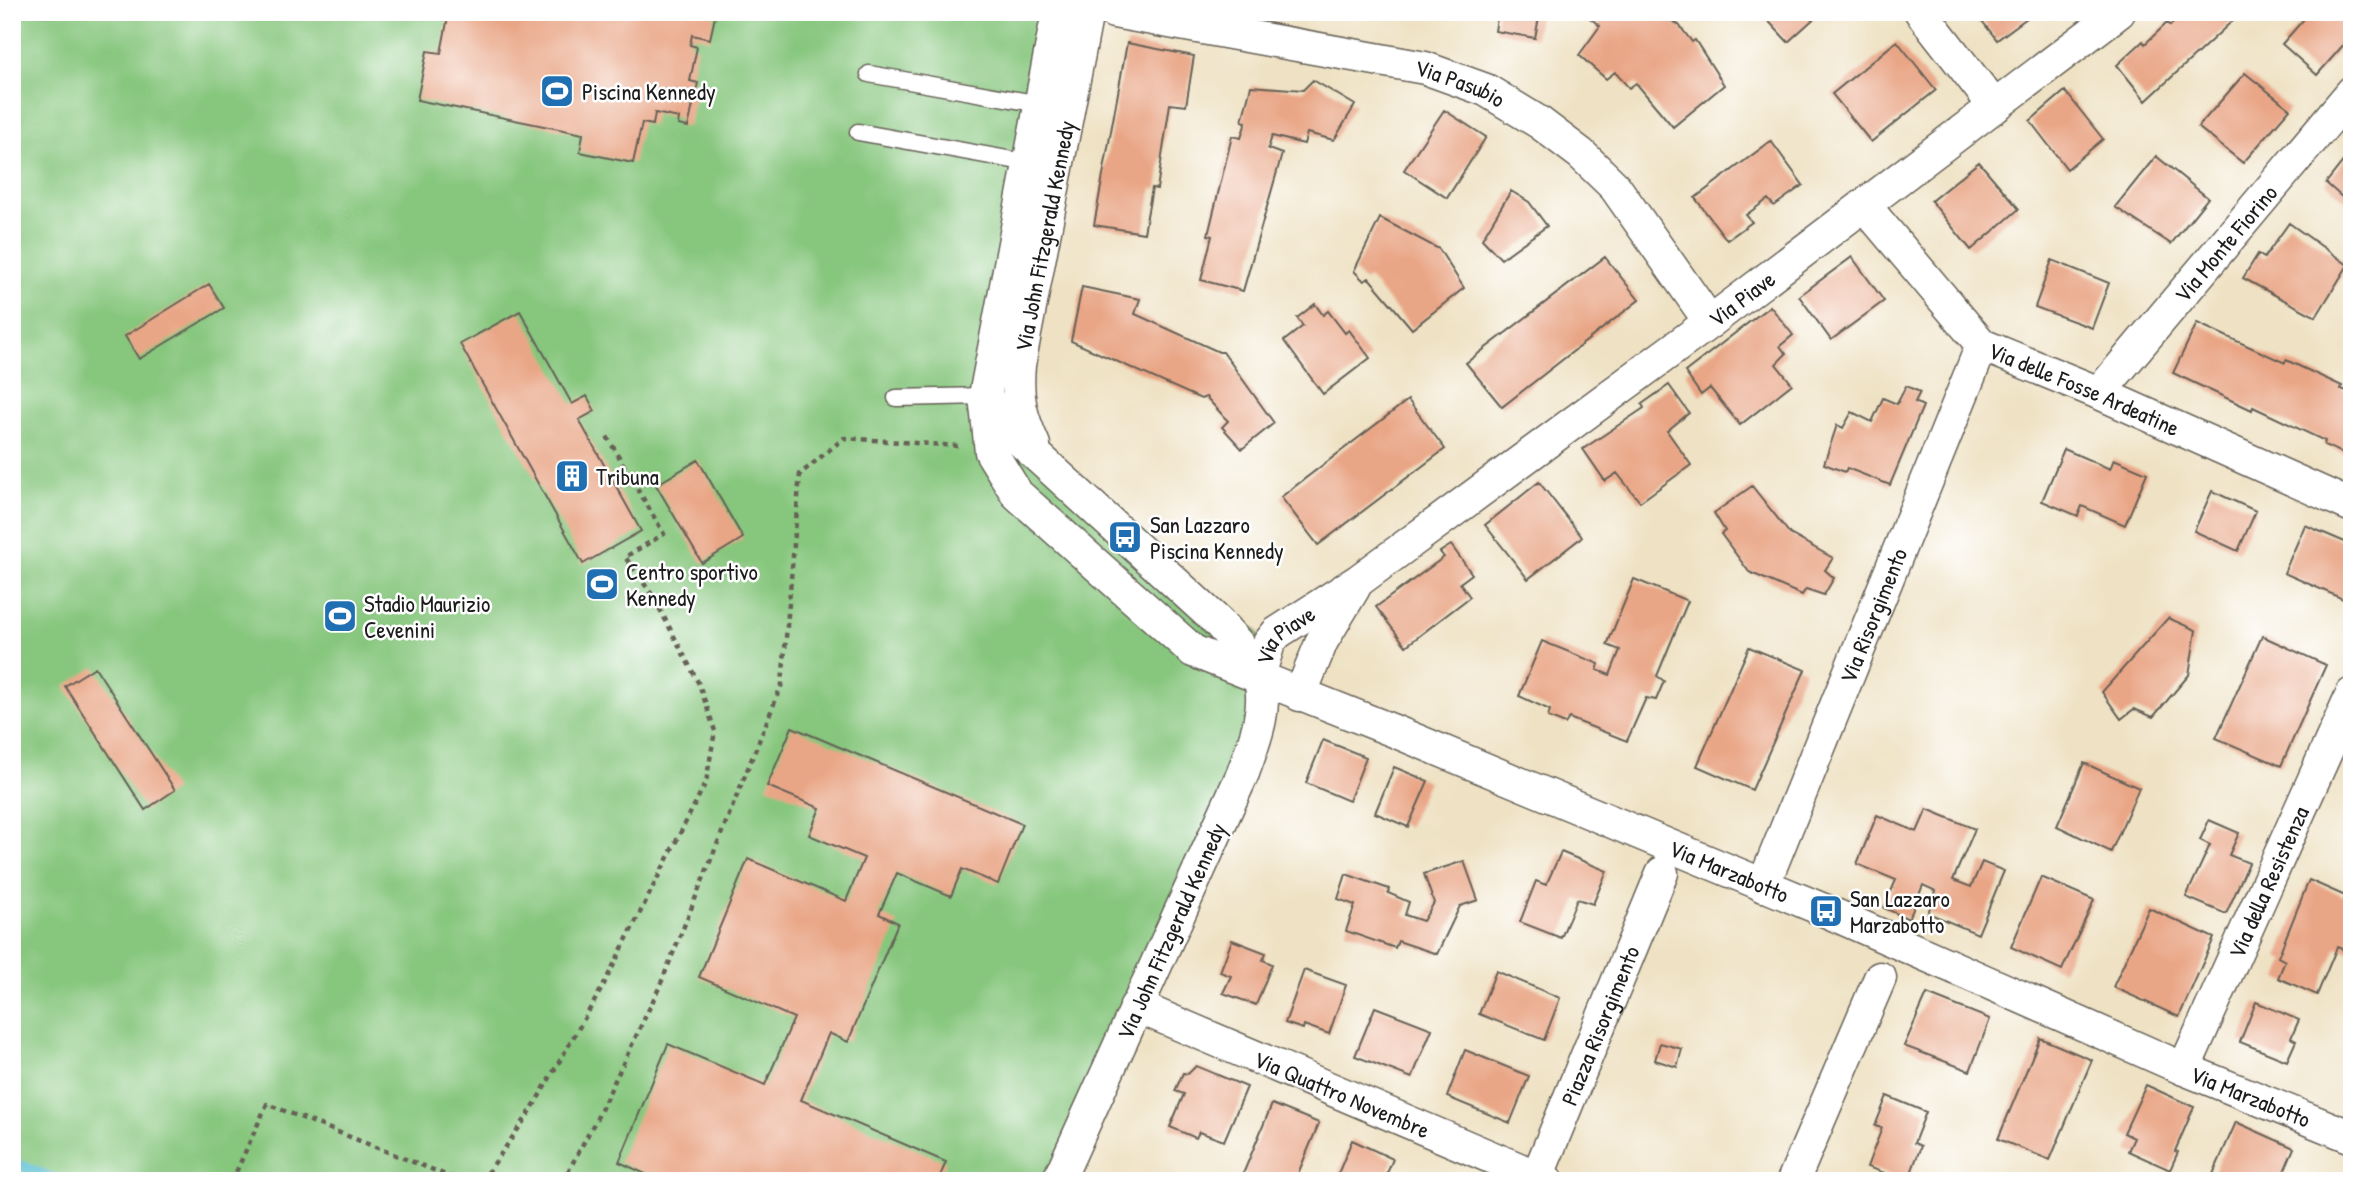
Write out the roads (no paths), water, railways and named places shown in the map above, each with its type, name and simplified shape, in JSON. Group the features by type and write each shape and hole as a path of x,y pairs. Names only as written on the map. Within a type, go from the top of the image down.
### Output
{"street":[{"name":"Via John Fitzgerald Kennedy","path":"1058,12 985,396 991,452 1017,494 1193,651 1259,677"},
{"name":"Via John Fitzgerald Kennedy","path":"1040,460 1023,419 1017,392 1019,365 1087,12"},
{"name":"Via Pasubio","path":"1114,12 1425,68 1486,90 1540,123 1581,154 1615,187 1710,322"},
{"path":"1921,12 1995,107"},
{"name":"Via Piave","path":"1259,677 1269,643 1277,633 1358,580 1710,322 2119,12"},
{"name":"Via Monte Fiorino","path":"2099,393 2352,92"},
{"name":"Via delle Fosse Ardeatine","path":"1864,205 1982,345 2099,393 2352,506"},
{"name":"Via Risorgimento","path":"1763,886 1982,345"},
{"name":"Via John Fitzgerald Kennedy","path":"985,396 1010,431 1218,622 1241,647 1259,677 1262,709 1258,730 1243,773 1058,1181"},
{"name":"Via Piave","path":"1300,695 1322,641 1358,580"},
{"name":"Via Marzabotto","path":"1259,677 1826,911 2184,1069 2352,1137"},
{"name":"Via della Resistenza","path":"2184,1069 2352,695"},
{"name":"Piazza Risorgimento","path":"1542,1179 1662,873"},
{"path":"1793,1181 1880,978"},
{"name":"Via Quattro Novembre","path":"1136,1006 1542,1179"}],"lane":[{"path":"869,74 1040,104"},
{"path":"858,132 1029,163"},
{"path":"896,398 985,396"}],"waterway":[{"path":"12,1162 60,1181"}],"place":[{"name":"Piscina Kennedy","path":"557,91"},
{"name":"Tribuna","path":"572,476"},
{"name":"San Lazzaro Piscina Kennedy","path":"1125,537"},
{"name":"Centro sportivo Kennedy","path":"602,584"},
{"name":"Stadio Maurizio Cevenini","path":"340,616"},
{"name":"San Lazzaro Marzabotto","path":"1826,911"}]}
